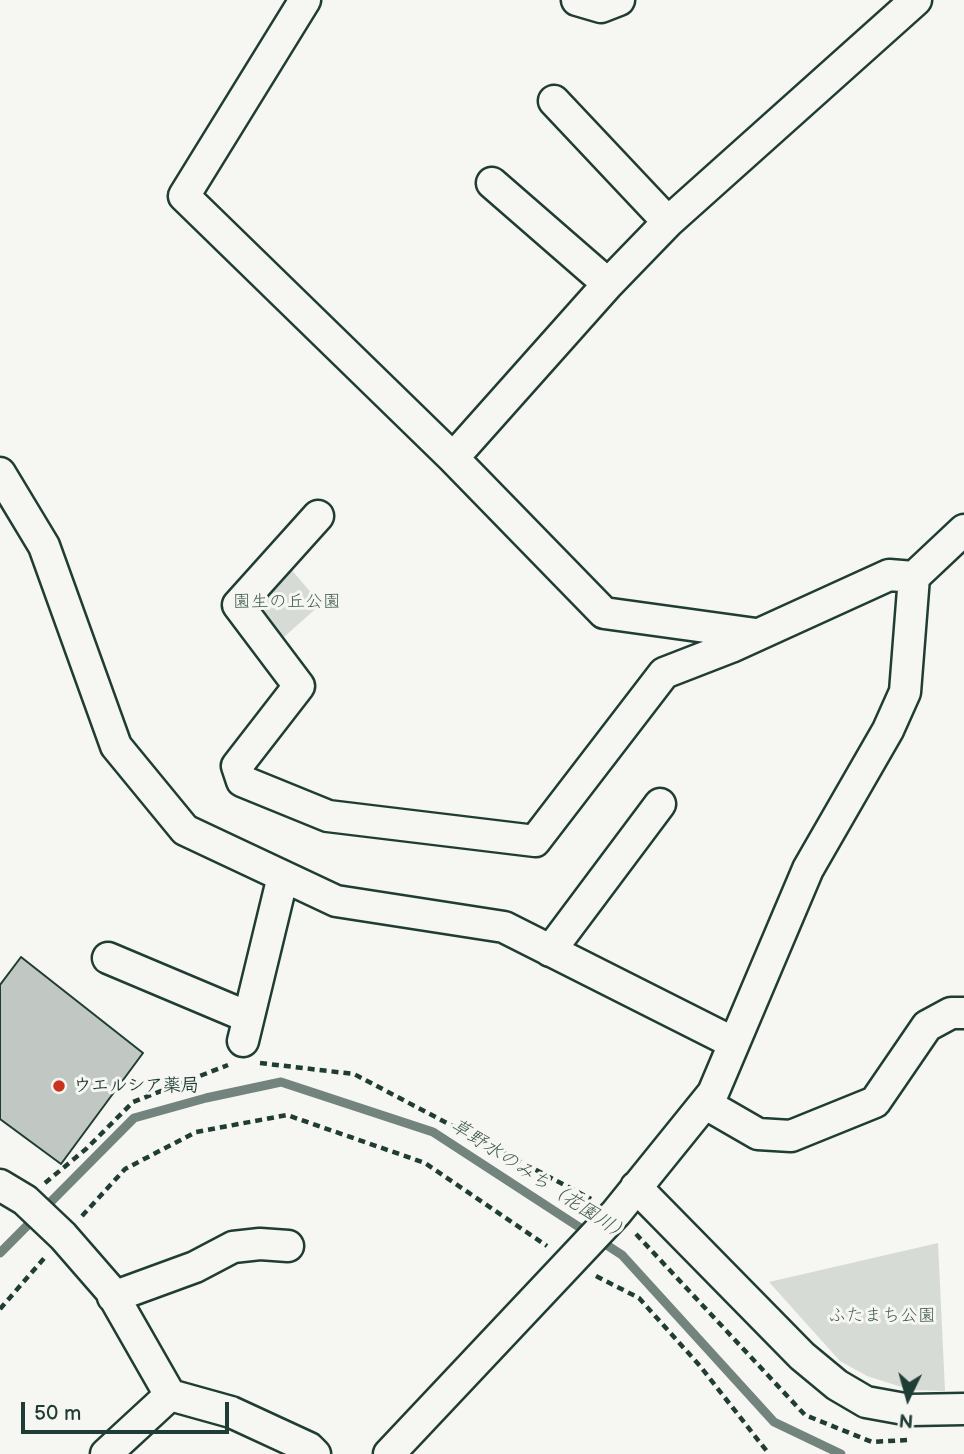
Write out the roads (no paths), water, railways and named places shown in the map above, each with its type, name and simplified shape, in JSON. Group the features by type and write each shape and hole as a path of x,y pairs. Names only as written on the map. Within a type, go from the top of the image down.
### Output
{"street":[{"path":"305,0 184,196 453,458 604,613 756,634"},
{"path":"577,0 601,7 619,0"},
{"path":"453,458 608,284 668,222 916,0"},
{"path":"554,101 668,222"},
{"path":"492,183 608,284"},
{"path":"0,473 44,546 116,746 185,830 336,901 504,927 734,1043"},
{"path":"318,516 238,605 299,686 237,766 242,781 327,816 535,841 664,673 889,575 914,576"},
{"path":"389,1454 616,1213 713,1093 808,869 888,730 905,692 914,576 964,530"},
{"path":"550,951 660,804"},
{"path":"108,958 245,1045 283,876"},
{"path":"706,1104 758,1133 791,1136 875,1102 928,1026 951,1013 964,1013"},
{"path":"636,1187 802,1356 837,1385 866,1402 910,1410 964,1409"},
{"path":"12,1193 63,1236 110,1290 170,1395 231,1412 309,1448 315,1454"},
{"path":"113,1297 195,1267 233,1247 260,1244 288,1246"},
{"path":"106,1454 170,1395"}],"waterway":[{"name":"草野水のみち（花園川）","path":"0,1253 134,1118 206,1098 281,1082 433,1132 622,1255 774,1422 841,1454"}],"place":[{"name":"ウエルシア薬局","path":"59,1086"}],"park label":[{"name":"園生の丘公園","path":"287,602"},
{"name":"ふたまち公園","path":"882,1316"}]}
